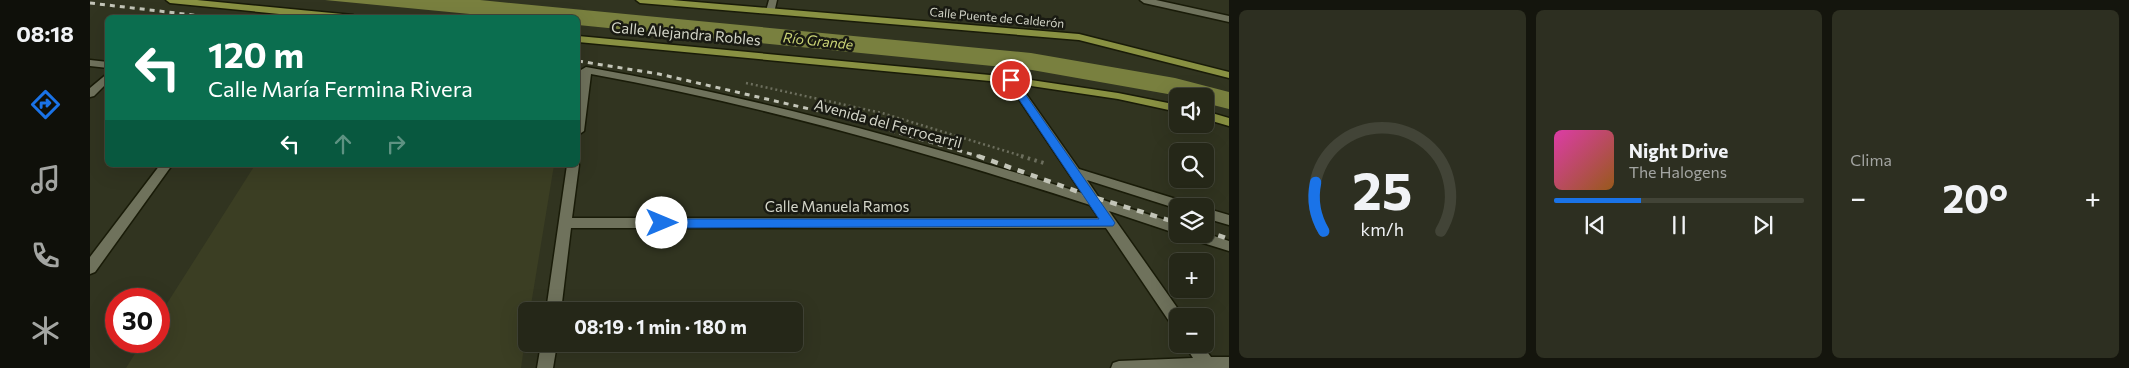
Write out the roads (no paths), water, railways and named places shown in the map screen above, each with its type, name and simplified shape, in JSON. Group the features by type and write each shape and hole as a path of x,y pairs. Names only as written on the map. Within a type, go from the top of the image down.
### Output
{"main road":[{"path":"170,0 322,15"},
{"name":"Calle Puente de Calderón","path":"640,0 1079,37 1229,75"},
{"name":"Calle Alejandra Robles","path":"580,39 1011,80 1118,96 1169,106"},
{"path":"1214,117 1229,122"}],"street":[{"path":"771,12 773,0"},
{"path":"1144,0 1229,19"},
{"path":"90,63 105,65"},
{"name":"Avenida del Ferrocarril","path":"580,116 586,70 705,92 936,153 1169,226"},
{"path":"90,94 105,79"},
{"path":"1011,80 1169,309"},
{"path":"90,268 165,167"},
{"path":"554,302 573,167"},
{"path":"1074,172 1169,201"},
{"path":"1214,216 1229,220"},
{"name":"Calle Manuela Ramos","path":"565,223 1109,223"},
{"path":"1214,241 1229,246"},
{"path":"545,368 548,352"},
{"path":"1198,353 1208,367"},
{"path":"1119,368 1208,367 1229,364"}],"water":[{"name":"Río Grande","path":"325,0 480,0 1031,53 1175,78 1214,88 1169,88 1169,94 1032,70 580,25 580,15 480,15"},
{"path":"1214,88 1229,92 1229,109 1214,105"}],"railway":[{"path":"90,3 193,15"},
{"path":"580,61 659,74 844,117 980,157"},
{"path":"980,157 1090,196 1169,220"},
{"path":"1214,234 1229,239"}]}
